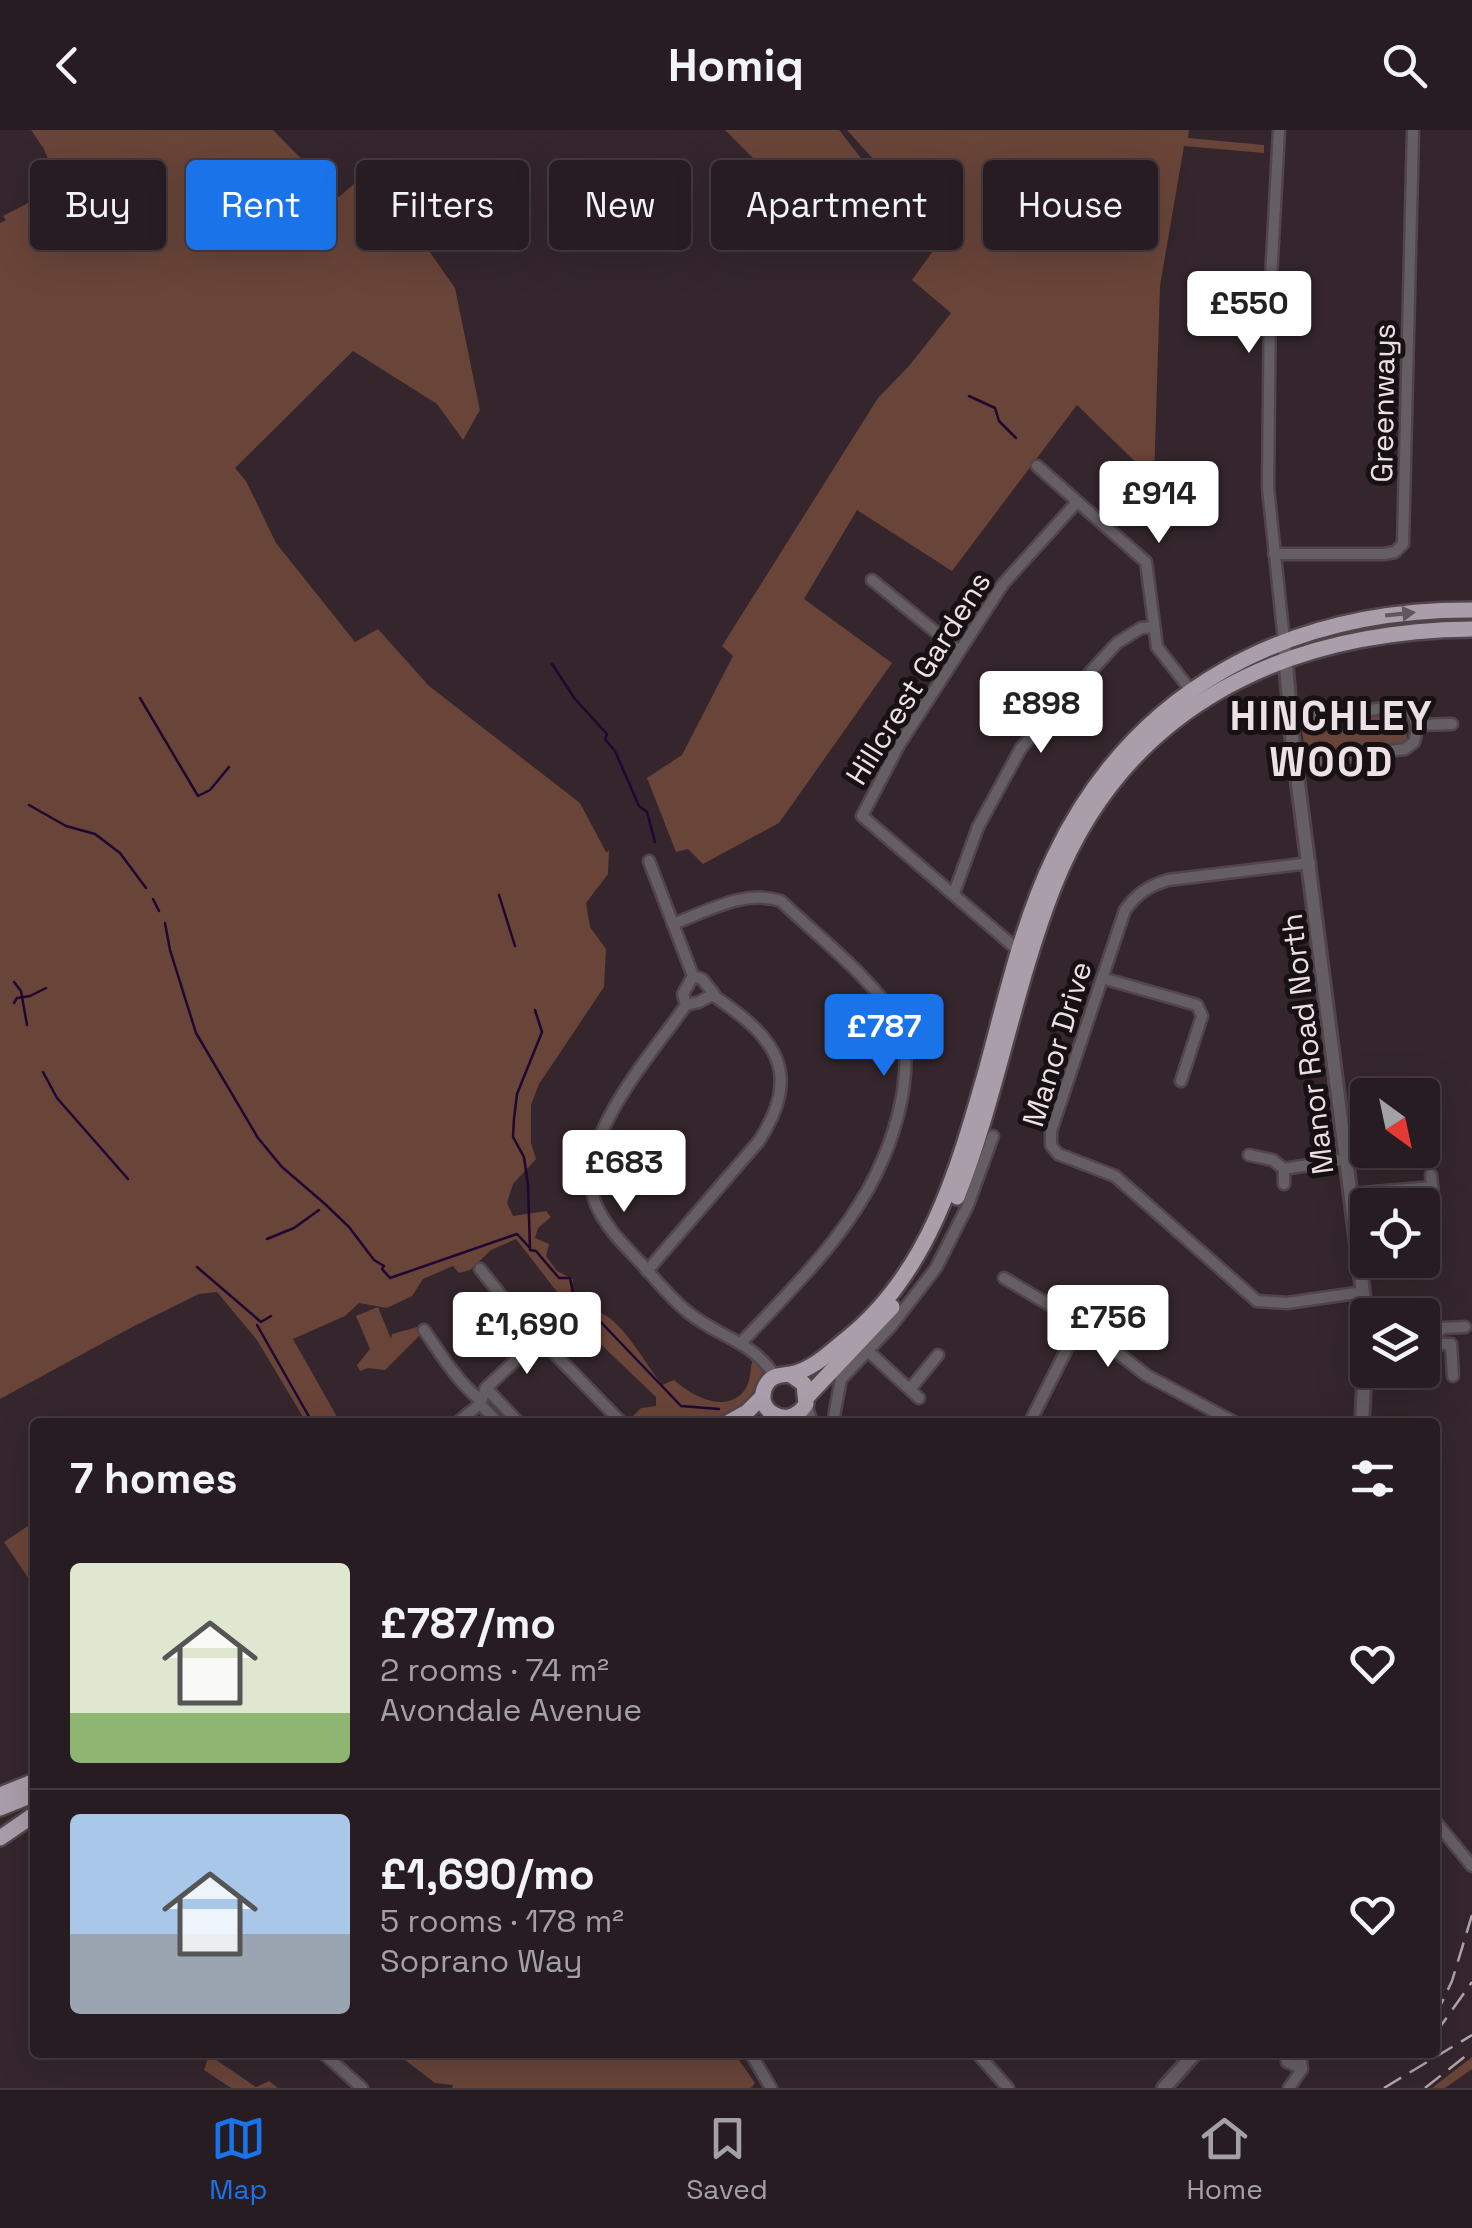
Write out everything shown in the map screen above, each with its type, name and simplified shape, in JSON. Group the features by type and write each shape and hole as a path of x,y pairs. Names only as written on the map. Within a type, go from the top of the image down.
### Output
{"highway":[{"path":"779,1418 765,1405 765,1387 783,1375 808,1368 854,1334 884,1302 926,1242 946,1200 1019,950 1048,870 1091,792 1139,736 1226,666 1284,641 1374,616 1464,610"},
{"path":"1284,641 1296,648 1338,637 1465,629"},
{"path":"787,1418 798,1414 903,1294 932,1250 954,1204 982,1127 1036,936 1055,884 1080,828 1125,766 1172,722 1196,692 1271,656 1285,660 1378,634"},
{"path":"783,1375 804,1384 807,1401"},
{"path":"737,1418 763,1396"},
{"path":"0,1796 30,1784"},
{"path":"0,1808 30,1796"},
{"path":"0,1838 30,1817"}],"street":[{"path":"1279,130 1270,297 1268,488 1284,641"},
{"name":"Greenways","path":"1274,554 1384,554 1395,552 1404,544 1414,130"},
{"path":"1038,466 1146,562 1158,647 1196,692"},
{"name":"Hillcrest Gardens","path":"1019,950 862,816 899,744 1003,584 1077,502"},
{"path":"872,580 959,651"},
{"path":"954,893 978,827 1021,748 1118,643 1141,628 1153,627"},
{"name":"Manor Road North","path":"1284,641 1290,720 1350,1188"},
{"path":"1290,720 1401,706 1409,710 1416,725 1414,742 1405,749 1296,763"},
{"path":"1416,725 1452,724"},
{"path":"649,861 693,976 684,994 686,1005"},
{"name":"Manor Drive","path":"1310,863 1168,880 1136,896 1126,910 1102,978 1050,1145 1058,1154 1115,1176 1256,1301 1288,1303 1363,1292"},
{"path":"674,924 748,897 782,901 891,1010 904,1044 906,1064 898,1118 876,1175 825,1254 742,1342"},
{"path":"648,1271 759,1141 782,1094 778,1060 768,1045 732,1008 714,996 702,979 693,976"},
{"path":"1102,978 1197,1005 1202,1016 1181,1080"},
{"path":"714,996 686,1005 612,1112 593,1161 594,1198 606,1224 693,1316 742,1342 783,1375"},
{"path":"834,1418 841,1379 892,1325 936,1268 968,1205 993,1136"},
{"path":"1249,1154 1273,1160 1284,1169 1346,1159"},
{"path":"1284,1169 1284,1184"},
{"path":"1388,1188 1431,1181 1432,1188"},
{"path":"480,1269 617,1418"},
{"path":"1004,1278 1080,1322 1146,1375 1227,1418"},
{"name":"Manor Road North","path":"1361,1278 1363,1298"},
{"path":"1032,1418 1080,1322"},
{"path":"1440,1330 1465,1327"},
{"path":"424,1330 440,1347 446,1363 494,1418"},
{"path":"462,1418 480,1402 486,1388 540,1337"},
{"path":"1440,1344 1451,1344 1454,1376"},
{"path":"868,1351 915,1394 938,1355"},
{"path":"486,1388 514,1418"},
{"name":"Manor Road North","path":"1362,1418 1364,1388"},
{"path":"807,1401 811,1418"},
{"path":"1440,1827 1472,1866"},
{"path":"329,2058 362,2088"},
{"path":"754,2058 771,2088"},
{"path":"981,2058 1008,2088"},
{"path":"1165,2088 1185,2058"},
{"path":"1287,2058 1287,2062 1302,2069"},
{"path":"1289,2088 1302,2069 1301,2058"}],"shaded area":[{"path":"31,130 273,130 303,160 186,160 186,250 336,250 336,194 339,197 356,182 356,250 428,250 455,288 480,410 463,440 437,404 353,351 235,468 246,481 276,543 355,642 378,629 429,686 580,803 606,852 609,851 608,874 586,903 590,927 606,949 604,987 539,1084 531,1105 531,1143 536,1159 513,1184 507,1203 513,1216 546,1211 551,1217 538,1228 535,1238 549,1244 546,1256 557,1271 573,1279 570,1295 580,1305 592,1298 597,1312 624,1332 662,1385 674,1380 700,1397 730,1401 746,1388 754,1357 763,1365 755,1393 735,1415 633,1418 641,1408 656,1406 656,1397 589,1333 516,1239 491,1250 470,1270 459,1273 453,1266 423,1279 412,1296 387,1308 359,1303 345,1316 293,1339 338,1418 304,1418 257,1340 217,1292 199,1294 134,1326 0,1399 0,223 6,220 3,216 30,202 30,250 166,250 166,160 48,160"},
{"path":"725,130 839,130 861,158 859,160 755,160"},
{"path":"847,130 1189,130 1188,138 1264,145 1264,153 1184,146 1160,286 1154,480 1077,405 952,571 857,510 804,599 892,663 779,823 703,864 688,849 676,852 647,778 682,755 733,656 722,646 878,398 951,313 912,280 934,250 963,250 963,160 874,160"},
{"path":"1401,715 1408,729 1406,742 1400,746 1306,758 1301,725"},
{"path":"378,1307 391,1339 392,1334 421,1326 422,1333 385,1370 360,1371 357,1365 370,1349 356,1316"},
{"path":"30,1525 30,1581 4,1542"},
{"path":"1472,2057 1472,2069 1445,2088 1432,2088"},
{"path":"208,2058 213,2058 256,2087 269,2081 278,2088 231,2088 204,2070"},
{"path":"402,2058 738,2058 755,2083 751,2088 452,2088 453,2085 435,2083"}],"waterway":[{"path":"969,396 995,408 999,421 1016,438"},
{"path":"552,664 575,699 607,734 605,739 615,751 639,806 647,812 655,842"},
{"path":"140,698 198,796 210,790 229,767"},
{"path":"29,805 66,826 95,834 120,853 146,888"},
{"path":"499,895 515,946"},
{"path":"153,899 159,911"},
{"path":"165,923 196,1033 258,1138 282,1167 349,1227 390,1278 517,1234 530,1248"},
{"path":"14,982 21,991 27,1025"},
{"path":"14,1003 17,998 46,988"},
{"path":"535,1010 542,1032 517,1094 513,1137 524,1157 530,1250 536,1251 559,1278 570,1278 573,1293 681,1406 719,1409"},
{"path":"43,1072 57,1098 128,1179"},
{"path":"267,1239 294,1228 319,1210"},
{"path":"197,1267 261,1322 271,1316"},
{"path":"257,1325 310,1418"}],"railway":[{"path":"1440,2006 1472,1915"},
{"path":"1440,2027 1472,1982"},
{"path":"1440,2054 1472,2035"},
{"path":"1425,2088 1472,2051"},
{"path":"1384,2088 1434,2058"}],"district":[{"name":"HINCHLEY WOOD","path":"1332,739"}]}
